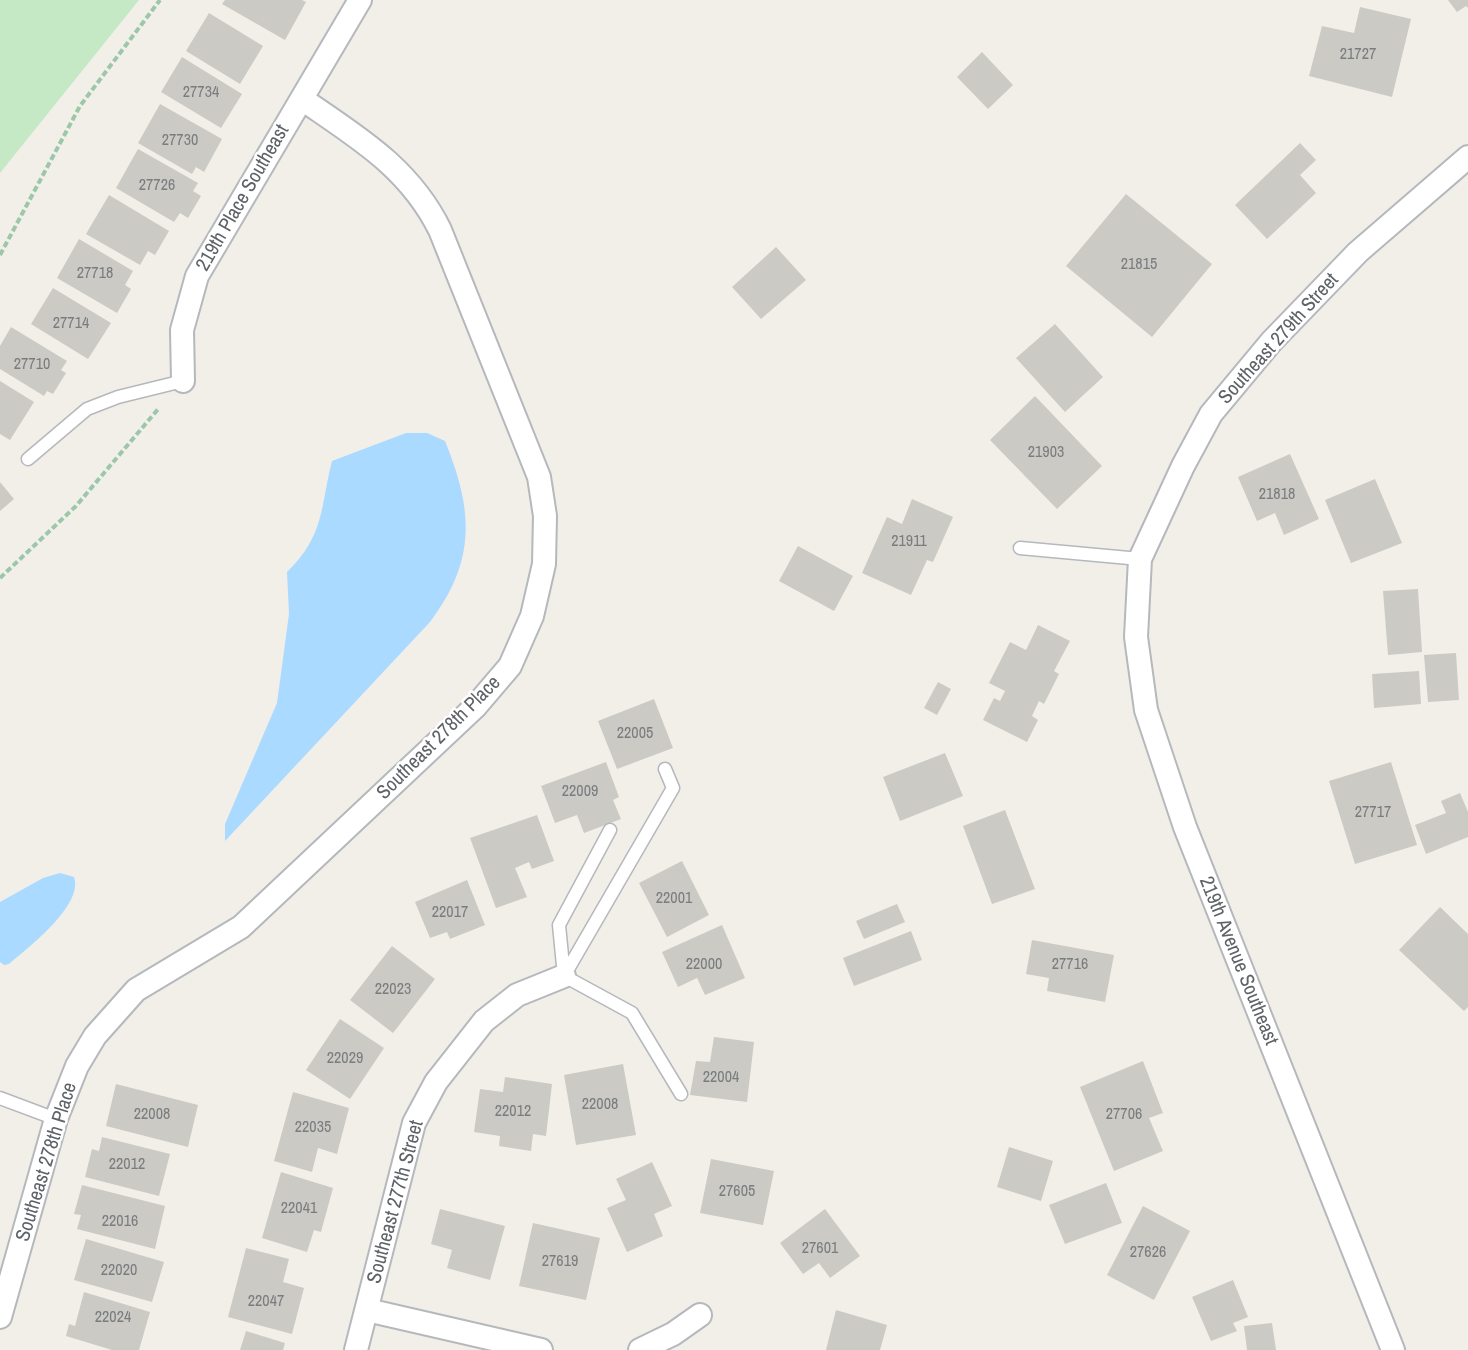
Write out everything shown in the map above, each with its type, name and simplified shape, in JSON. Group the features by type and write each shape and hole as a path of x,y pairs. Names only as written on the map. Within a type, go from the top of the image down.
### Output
{"street":[{"name":"219th Place Southeast","path":"183,381 182,330 197,276 360,0"},
{"name":"Southeast 278th Place","path":"0,1317 56,1119 77,1066 95,1036 136,990 241,927 475,707 510,666 532,616 543,564 545,516 539,477 440,230 427,204 381,154 302,99"},
{"name":"Southeast 279th Street","path":"1140,559 1183,466 1211,414 1272,342 1358,252 1468,157"},
{"name":"219th Avenue Southeast","path":"1140,559 1136,637 1146,710 1162,763 1189,838 1393,1350"},
{"name":"Southeast 277th Street","path":"356,1350 414,1123 436,1082 484,1021 517,995 564,975"},
{"path":"367,1310 541,1350"},
{"path":"640,1350 673,1334 700,1315"}],"lane":[{"path":"28,459 87,410 118,397 183,381"},
{"path":"1020,548 1140,559"},
{"path":"564,975 673,788 665,769"},
{"path":"564,975 559,925 610,830"},
{"path":"564,975 632,1013 681,1094"},
{"path":"0,1098 56,1119"}],"path":[{"path":"0,255 80,106 160,0"},
{"path":"0,578 76,506 183,381"}],"green space":[{"path":"0,0 139,0 0,173"}],"water":[{"path":"406,433 427,433 445,441 454,466 465,512 466,534 463,556 456,577 430,622 225,841 225,824 277,703 289,614 287,572 299,559 315,533 323,507 332,461"},
{"path":"60,873 74,877 75,888 71,900 63,913 41,937 9,964 4,965 0,962 0,902 43,878"}],"building":[{"path":"225,0 302,0 306,2 285,40 222,4"},
{"path":"1448,0 1468,0 1468,8 1466,6 1457,12"},
{"path":"1360,7 1411,19 1392,97 1309,76 1322,26 1354,33"},
{"path":"209,13 263,46 240,84 186,51"},
{"path":"982,52 1013,85 988,109 957,77"},
{"path":"182,57 242,94 221,128 161,92"},
{"path":"160,104 222,139 204,172 196,167 192,174 138,143"},
{"path":"1300,143 1316,160 1300,175 1316,193 1267,239 1235,205"},
{"path":"138,149 198,183 193,191 201,196 188,218 180,213 174,222 116,188"},
{"path":"1126,194 1212,264 1152,337 1066,266"},
{"path":"109,195 169,231 155,255 148,251 140,265 86,234"},
{"path":"79,239 133,271 125,285 131,289 117,313 57,278"},
{"path":"776,247 806,280 761,319 732,287"},
{"path":"53,288 111,323 88,359 31,324"},
{"path":"1055,324 1103,377 1065,412 1016,358"},
{"path":"11,327 67,361 61,370 66,373 53,394 47,391 44,396 0,369 0,346"},
{"path":"0,381 34,402 10,440 0,434"},
{"path":"1035,396 1102,466 1057,509 990,440"},
{"path":"1290,454 1319,519 1284,535 1275,513 1257,521 1238,477"},
{"path":"1375,479 1402,543 1351,563 1325,500"},
{"path":"0,482 14,499 0,511"},
{"path":"912,499 953,517 933,562 927,560 911,595 862,573 887,517 902,524"},
{"path":"798,546 853,576 834,611 779,581"},
{"path":"1418,589 1422,652 1388,655 1383,591"},
{"path":"1038,625 1070,641 1054,671 1059,674 1044,704 1039,701 1032,716 1038,720 1027,742 983,720 994,698 1000,701 1005,691 989,683 1010,642 1026,650"},
{"path":"1456,653 1459,700 1428,702 1424,655"},
{"path":"1419,671 1421,704 1374,708 1372,674"},
{"path":"938,682 951,689 937,715 924,708"},
{"path":"654,699 673,748 617,769 598,721"},
{"path":"945,753 963,796 900,821 883,777"},
{"path":"606,762 619,797 613,800 621,819 584,833 577,815 555,823 541,786"},
{"path":"1391,762 1417,845 1355,864 1329,781"},
{"path":"1460,793 1468,812 1468,837 1426,854 1415,825 1446,813 1441,801"},
{"path":"1005,810 1035,889 992,904 963,826"},
{"path":"537,815 554,861 532,869 529,862 515,868 527,897 496,908 470,838"},
{"path":"682,861 709,915 667,937 639,883"},
{"path":"467,880 485,925 450,939 447,932 430,938 415,902"},
{"path":"897,904 905,922 864,939 856,921"},
{"path":"1440,907 1468,934 1468,1007 1464,1011 1399,950"},
{"path":"722,925 745,978 705,995 697,978 678,987 662,952"},
{"path":"911,931 922,960 854,986 843,958"},
{"path":"1032,940 1114,955 1105,1002 1047,991 1049,978 1026,974"},
{"path":"392,946 435,979 393,1033 350,1000"},
{"path":"340,1019 384,1048 350,1099 306,1070"},
{"path":"714,1037 754,1042 747,1102 690,1095 696,1061 710,1062"},
{"path":"1143,1061 1163,1113 1149,1118 1163,1151 1114,1171 1080,1087"},
{"path":"623,1064 636,1135 576,1145 564,1075"},
{"path":"505,1077 552,1084 546,1136 533,1134 531,1151 499,1146 500,1136 474,1132 480,1089 503,1092"},
{"path":"116,1084 198,1105 188,1147 106,1126"},
{"path":"293,1092 349,1108 337,1154 318,1148 312,1172 274,1161"},
{"path":"102,1137 170,1154 159,1196 85,1177 92,1149 99,1151"},
{"path":"1009,1147 1053,1161 1041,1201 997,1187"},
{"path":"711,1159 774,1171 763,1225 700,1213"},
{"path":"652,1162 672,1206 654,1214 663,1236 627,1252 607,1208 626,1200 616,1179"},
{"path":"281,1172 333,1188 321,1232 314,1230 307,1252 262,1238"},
{"path":"1106,1183 1122,1223 1065,1244 1049,1205"},
{"path":"82,1185 165,1206 155,1249 77,1229 81,1215 74,1214"},
{"path":"1143,1206 1190,1231 1154,1300 1107,1275"},
{"path":"440,1209 505,1226 490,1280 447,1268 452,1250 431,1244"},
{"path":"825,1209 860,1256 830,1278 819,1263 803,1274 780,1243"},
{"path":"533,1223 600,1238 586,1300 519,1286"},
{"path":"86,1239 164,1262 152,1302 74,1280"},
{"path":"246,1248 289,1259 283,1282 304,1288 292,1334 228,1317"},
{"path":"1233,1280 1248,1317 1233,1323 1237,1331 1211,1341 1192,1297"},
{"path":"84,1292 150,1312 139,1350 112,1350 66,1336 69,1324 75,1326"},
{"path":"836,1310 887,1325 880,1350 826,1350"},
{"path":"1272,1323 1276,1350 1247,1350 1244,1326"},
{"path":"246,1331 285,1343 283,1350 240,1350"}]}
